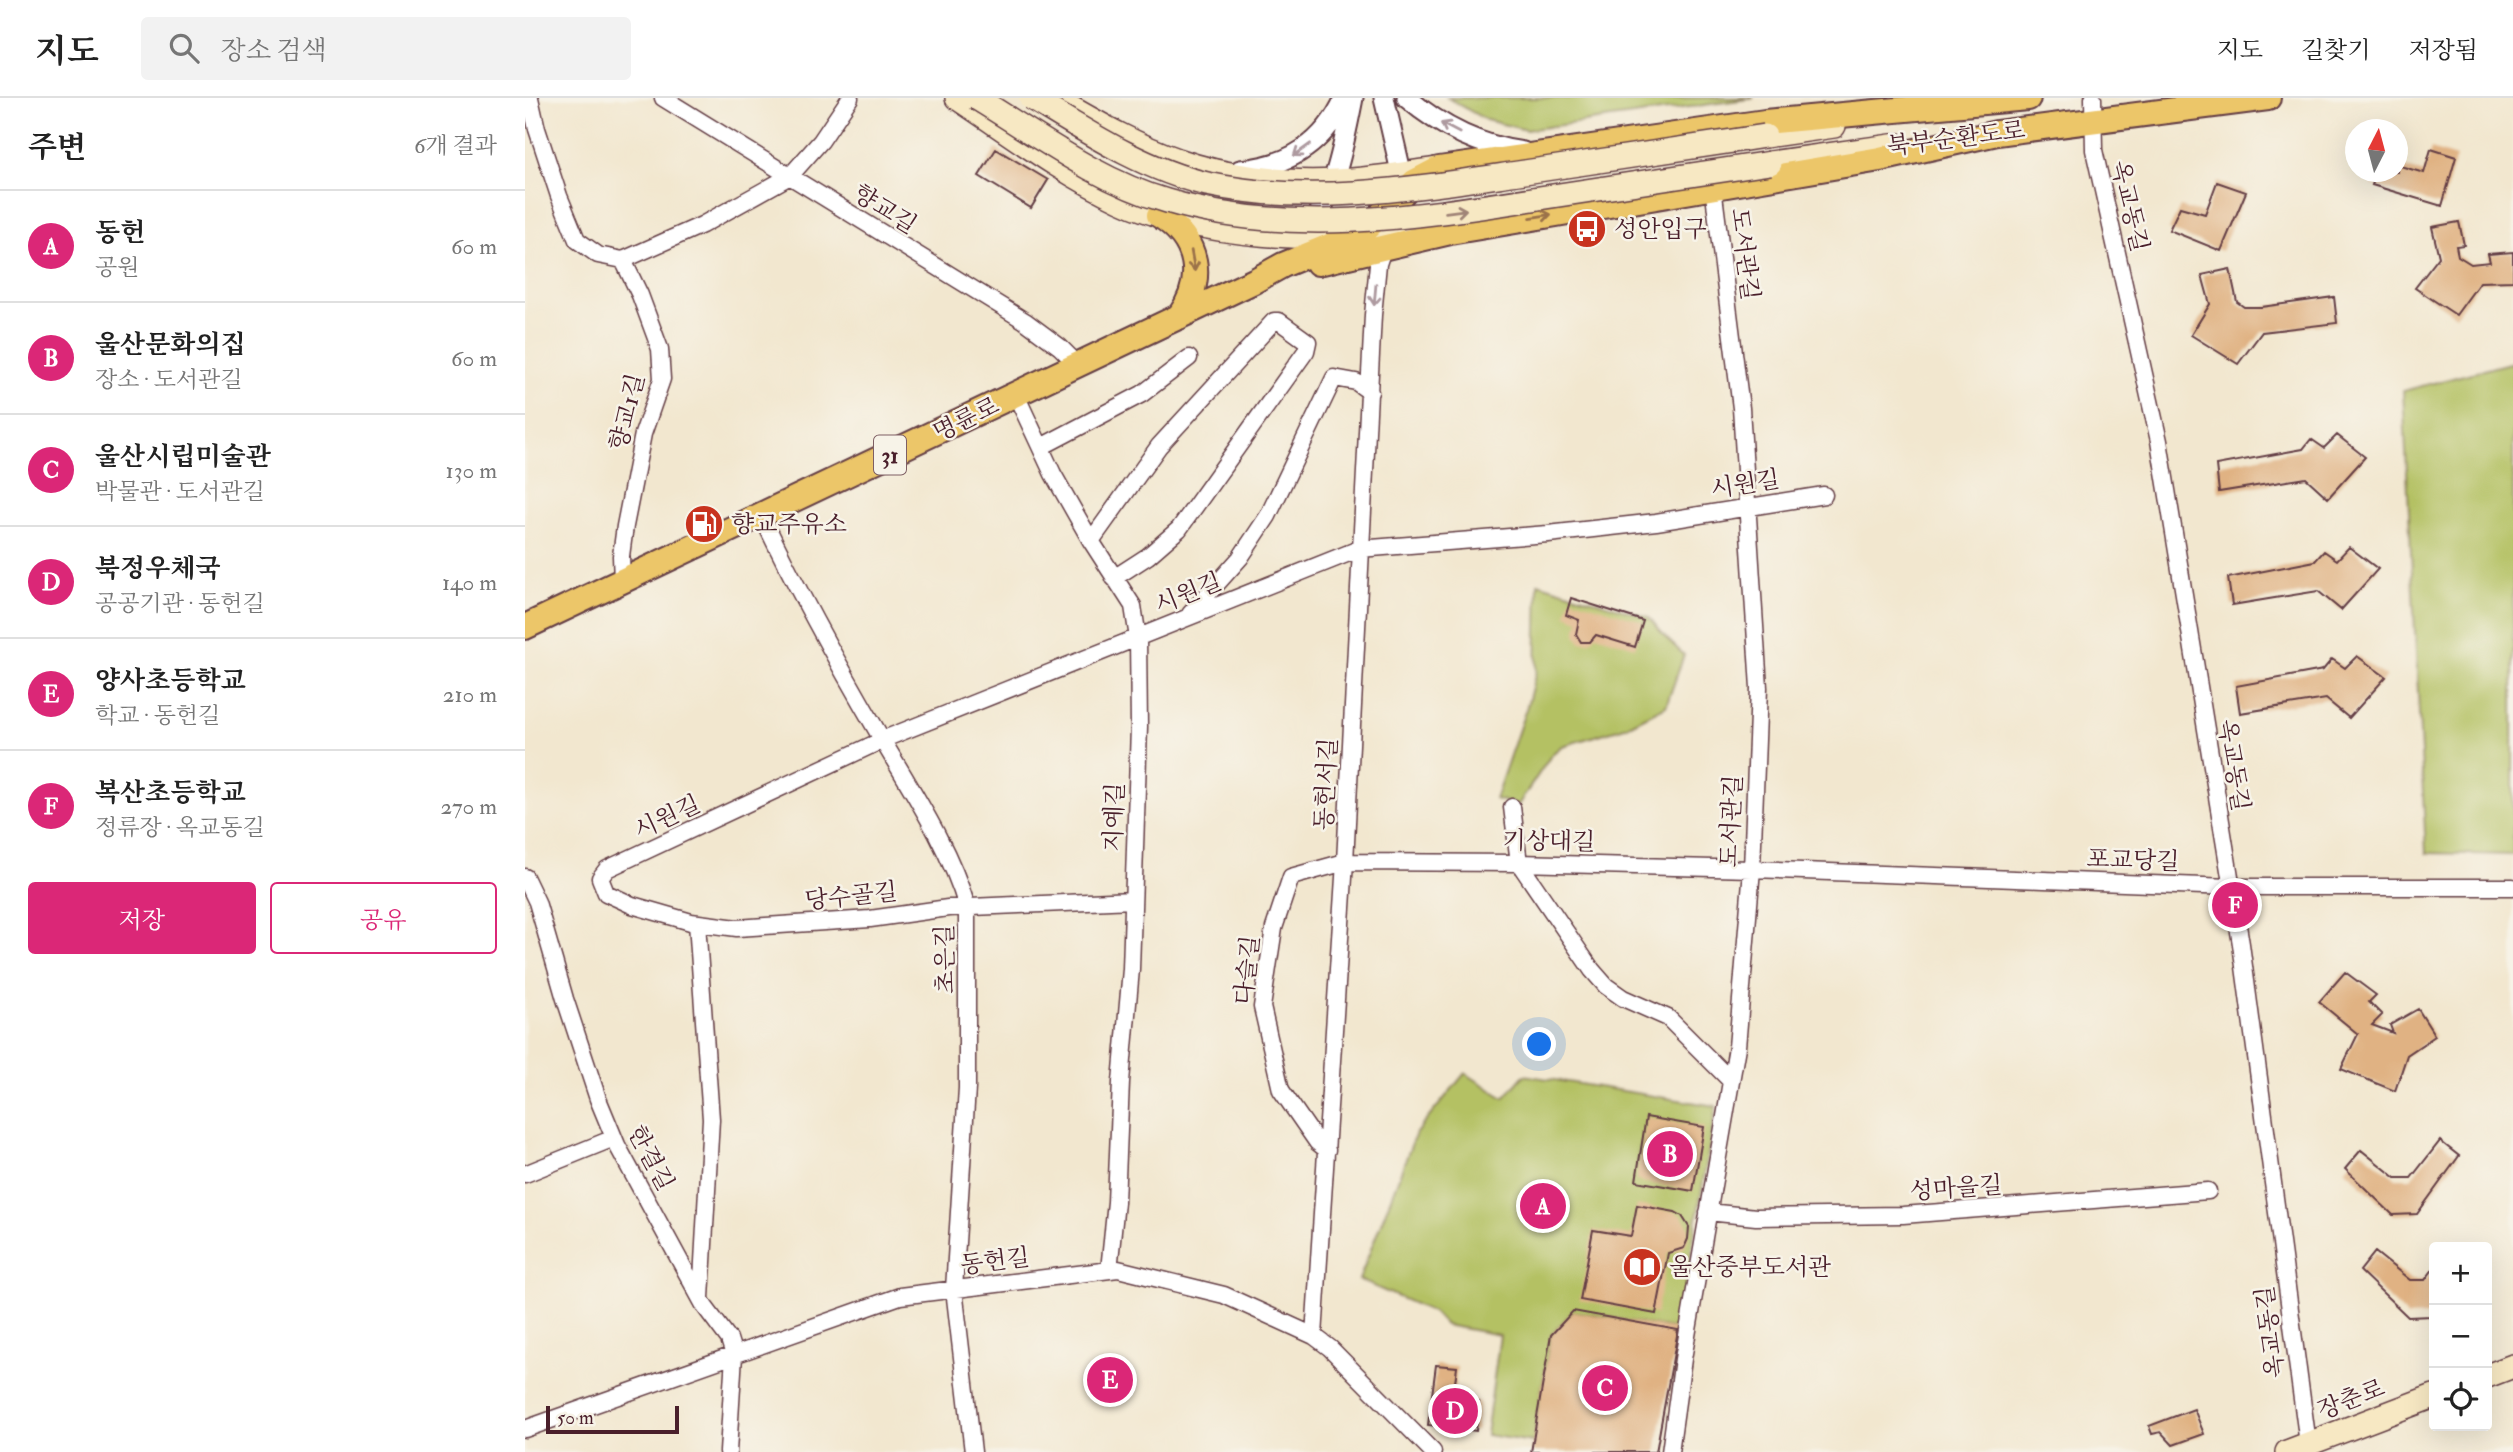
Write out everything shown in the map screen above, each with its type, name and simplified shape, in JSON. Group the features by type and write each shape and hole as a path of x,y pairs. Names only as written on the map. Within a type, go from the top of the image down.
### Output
{"main road":[{"path":"957,98 1076,176 1120,201 1159,215 1219,228 1306,237 1352,247"},
{"name":"북부순환도로","path":"977,98 1125,186 1164,201 1200,210 1297,223 1459,211 1770,163 1997,133 2093,110 2268,98"},
{"name":"북부순환도로","path":"1031,98 1099,140 1174,174 1207,184 1249,191 1297,194 1341,194 1454,182 2028,98"},
{"path":"1054,98 1145,147 1179,161 1251,176 1335,181 1403,181 1439,169 1765,122 1993,102"},
{"path":"1254,281 1283,265 1352,247 1879,159 1997,133"},
{"path":"1254,281 1352,247 1380,217 1403,181"},
{"path":"1159,215 1174,224 1184,235 1194,261 1195,281 1192,294 1179,317"},
{"name":"명륜로","path":"525,626 1254,281"},
{"path":"2492,1374 2513,1366"},
{"name":"장춘로","path":"2287,1452 2429,1398"}],"street":[{"path":"530,98 555,185 577,240 598,255 623,260 702,225 790,176 821,141 850,98"},
{"name":"향교길","path":"663,98 1024,321 1060,347 1078,365"},
{"path":"1209,169 1262,168 1297,155 1323,132 1345,98"},
{"path":"1283,265 1306,237 1324,207 1335,181 1353,98"},
{"path":"1384,98 1408,207 1416,218 1429,226 1450,232"},
{"path":"1407,98 1438,121 1473,139 1492,146 1538,155"},
{"name":"옥교동길","path":"2093,110 2094,150 2159,441 2241,944 2308,1444"},
{"path":"1385,242 1402,207 1403,181"},
{"name":"도서관길","path":"1669,1452 1737,1047 1752,869 1759,688 1741,408 1713,187"},
{"name":"동헌서길","path":"1314,1336 1345,862 1359,549 1376,281 1385,242"},
{"name":"향교1길","path":"622,581 621,556 625,526 643,434 661,379 660,349 640,295 623,260"},
{"path":"1091,541 1159,446 1274,321 1279,321 1308,342 1306,352 1179,529 1148,556 1114,578"},
{"path":"1041,447 1142,394 1189,358"},
{"path":"1186,618 1240,558 1268,516 1334,377 1356,382 1370,392"},
{"name":"지예길","path":"1016,395 1091,541 1133,606 1138,638 1139,727 1131,969 1109,1270"},
{"name":"시원길","path":"607,869 882,740 1359,549 1656,522 1824,495"},
{"name":"초은길","path":"762,516 797,591 959,879 967,907 967,1088 954,1289 973,1452"},
{"path":"1513,807 1519,863 1592,970 1606,986 1623,998 1668,1018 1731,1082"},
{"name":"기상대길","path":"1345,862 1752,869"},
{"name":"다슬길","path":"1327,1150 1317,1142 1281,1090 1262,1007 1274,928 1291,877 1345,862"},
{"name":"당수골길","path":"607,869 600,878 605,893 632,905 697,923 737,928 870,919 967,907 1133,900"},
{"name":"포교당길","path":"1752,869 2230,887 2513,887"},
{"name":"한결길","path":"525,877 531,904 598,1100 614,1138 701,1300 729,1339 734,1355"},
{"path":"697,923 711,1119 701,1300"},
{"path":"525,1174 614,1138"},
{"name":"성마을길","path":"1708,1212 1756,1217 1903,1215 2208,1191"},
{"name":"동헌길","path":"525,1429 900,1296 1118,1269 1224,1295 1314,1336 1330,1348 1433,1452"},
{"path":"728,1452 734,1355"}],"green space":[{"path":"1448,98 1754,98 1526,130 1486,120"},
{"path":"2513,362 2513,855 2426,853 2403,391"},
{"path":"1538,583 1649,617 1684,655 1666,706 1625,727 1562,746 1552,754 1518,805 1495,799 1528,703 1536,671"},
{"path":"1465,1073 1504,1098 1524,1075 1716,1106 1678,1330 1573,1311 1551,1335 1533,1442 1486,1435 1500,1335 1445,1325 1433,1312 1359,1280 1416,1133"}],"building":[{"path":"996,149 1048,180 1031,208 979,176"},
{"path":"2431,149 2456,157 2442,206 2372,185 2373,182 2408,182 2408,168 2424,173"},
{"path":"2217,182 2246,192 2221,251 2169,230 2180,207 2205,214"},
{"path":"2459,222 2464,245 2456,246 2458,256 2471,264 2490,262 2488,254 2513,252 2513,281 2480,282 2456,315 2415,288 2439,257 2432,227"},
{"path":"2230,269 2237,302 2244,307 2334,297 2337,323 2262,332 2238,364 2191,335 2210,304 2202,275"},
{"path":"2337,435 2365,457 2328,498 2306,478 2219,492 2216,465 2303,449 2311,439 2324,448"},
{"path":"2349,547 2378,569 2341,610 2318,591 2232,605 2228,578 2315,561 2324,551 2337,560"},
{"path":"1571,598 1643,621 1635,647 1596,635 1590,642 1581,642 1576,634 1579,620 1566,615"},
{"path":"2357,656 2386,677 2349,718 2326,699 2240,713 2236,686 2323,670 2332,659 2345,668"},
{"path":"2345,972 2376,995 2369,1002 2382,1015 2372,1025 2393,1033 2390,1025 2418,1009 2435,1036 2407,1055 2395,1091 2341,1069 2358,1034 2319,1002"},
{"path":"1646,1117 1704,1127 1693,1191 1636,1181"},
{"path":"2440,1141 2459,1156 2417,1214 2393,1215 2345,1169 2361,1150 2396,1178 2411,1178"},
{"path":"1637,1205 1675,1212 1682,1216 1689,1227 1684,1248 1668,1253 1656,1314 1580,1300 1593,1230 1631,1236"},
{"path":"2375,1252 2410,1280 2425,1280 2429,1275 2429,1316 2408,1317 2360,1271"},
{"path":"1573,1311 1678,1330 1656,1452 1531,1452 1551,1335"},
{"path":"1436,1365 1457,1367 1453,1399 1479,1402 1476,1431 1428,1425"},
{"path":"2194,1409 2204,1434 2173,1445 2161,1432 2152,1434 2149,1426"}],"place":[{"name":"성안입구","path":"1587,229"},
{"name":"향교주유소","path":"704,524"},
{"name":"복산초등학교","path":"2235,905"},
{"name":"울산문화의집","path":"1670,1154"},
{"name":"동헌","path":"1543,1206"},
{"name":"울산중부도서관","path":"1642,1267"},
{"name":"양사초등학교","path":"1110,1380"},
{"name":"울산시립미술관","path":"1605,1388"},
{"name":"북정우체국","path":"1455,1411"}]}
